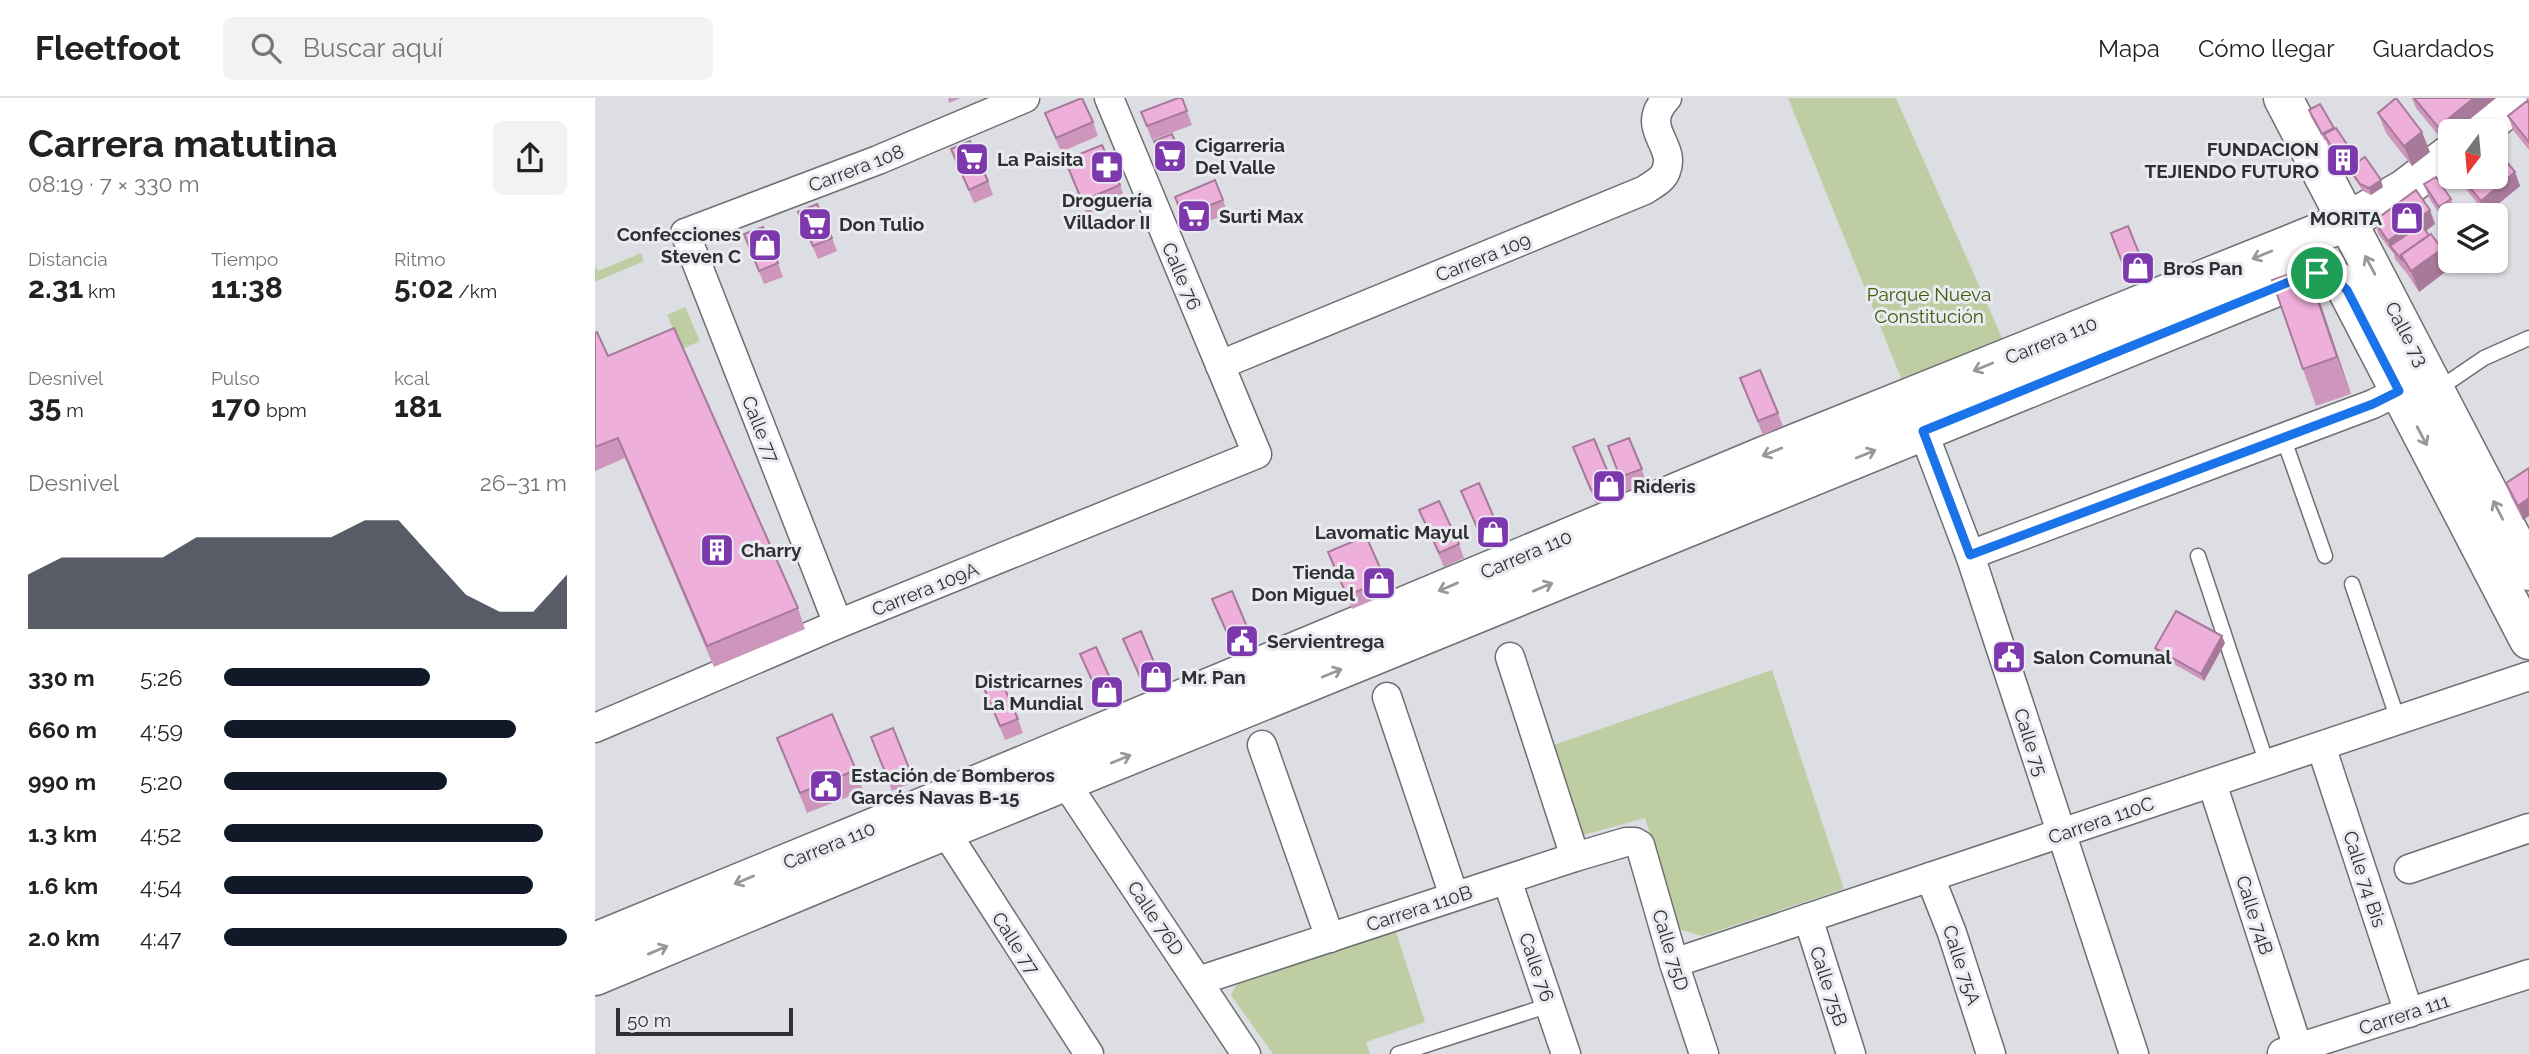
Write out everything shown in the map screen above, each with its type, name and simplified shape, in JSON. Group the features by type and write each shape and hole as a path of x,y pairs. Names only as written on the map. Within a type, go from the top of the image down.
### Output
{"main road":[{"name":"Calle 73","path":"2283,98 2529,571"},
{"path":"2494,119 2521,98"},
{"name":"Carrera 110","path":"595,976 881,841 1766,455 2348,221 2404,189 2438,163"},
{"name":"Carrera 110","path":"595,942 881,841 945,831 2306,275 2326,275"},
{"name":"Calle 73","path":"2326,275 2347,290 2529,640"}],"street":[{"name":"Carrera 108","path":"685,233 878,160 1025,98"},
{"name":"Calle 76","path":"1109,98 1257,454"},
{"name":"Carrera 109","path":"1220,365 1645,190 1662,178 1667,170 1667,159 1654,118 1667,98"},
{"name":"Calle 77","path":"685,233 838,624"},
{"path":"1970,555 2399,391"},
{"name":"Calle 75","path":"1923,431 1970,555 2134,1054"},
{"name":"Carrera 109A","path":"595,728 838,624 1257,454"},
{"path":"1510,657 1575,857"},
{"name":"Carrera 110C","path":"1674,963 2529,676"},
{"path":"1387,697 1454,897"},
{"path":"1262,745 1330,938"},
{"name":"Calle 74 Bis","path":"2321,746 2409,1013"},
{"name":"Calle 76D","path":"1065,782 1246,1054"},
{"name":"Calle 74B","path":"2212,783 2289,1051"},
{"path":"2409,869 2529,828"},
{"name":"Calle 77","path":"945,831 1089,1054"},
{"name":"Carrera 110B","path":"1198,981 1575,857 1626,842 1640,845"},
{"name":"Calle 75D","path":"1640,845 1704,1054"},
{"name":"Calle 75A","path":"1930,877 1952,933 1991,1054"},
{"name":"Calle 76","path":"1507,880 1566,1054"},
{"name":"Calle 75B","path":"1808,918 1851,1054"},
{"name":"Carrera 111","path":"2289,1051 2529,974"}],"lane":[{"path":"2437,390 2484,358 2529,338"},
{"path":"2283,437 2325,556"},
{"path":"2198,556 2267,764"},
{"path":"2352,584 2398,720"},
{"path":"1398,1054 1550,1004"}],"green space":[{"name":"Parque Nueva Constitución","path":"1788,98 1896,98 2003,340 1901,378"},
{"path":"641,253 644,261 595,282 595,266 598,271"},
{"path":"685,307 700,341 682,349 667,315"},
{"path":"1772,670 1844,889 1702,936 1679,929 1645,818 1572,838 1545,748"},
{"path":"1395,929 1425,1022 1366,1042 1370,1054 1273,1054 1231,995 1240,978"}],"building":[{"path":"1082,98 1093,122 1056,138 1045,113"},
{"path":"1182,98 1187,111 1147,126 1141,112"},
{"path":"2396,98 2422,132 2404,146 2378,113"},
{"path":"2414,98 2474,98 2448,119 2438,119 2438,127"},
{"path":"2527,101 2529,104 2529,142 2508,116"},
{"path":"2320,104 2334,128 2322,134 2309,110"},
{"path":"2336,128 2348,146 2335,153 2324,134"},
{"name":"Cigarreria Del Valle","path":"1172,134 1181,156 1164,163 1154,141"},
{"path":"970,141 988,181 969,190 951,149"},
{"path":"1102,145 1120,185 1082,201 1065,160"},
{"path":"2365,157 2381,180 2369,188 2360,184 2349,168"},
{"path":"2508,164 2515,172 2508,178"},
{"path":"2436,177 2438,189 2444,189 2451,199 2438,203 2438,205 2424,184"},
{"path":"1215,180 1223,200 1183,216 1175,197"},
{"path":"2471,189 2495,189 2481,201"},
{"path":"2416,190 2430,210 2388,241 2374,221"},
{"path":"817,204 832,238 813,246 798,212"},
{"path":"2421,225 2429,235 2401,255 2403,261 2390,246"},
{"path":"2128,226 2143,263 2125,270 2111,233"},
{"path":"763,227 778,263 759,271 744,234"},
{"path":"2431,234 2438,244 2438,252 2411,271 2401,255"},
{"path":"2307,268 2337,357 2303,369 2272,280"},
{"name":"Charry","path":"674,328 798,608 707,646 618,438 595,447 595,333 597,332 608,356"},
{"path":"1760,370 1778,413 1758,421 1740,378"},
{"path":"1629,438 1642,469 1620,477 1608,446"},
{"path":"1594,439 1612,482 1591,490 1573,447"},
{"path":"2529,468 2529,498 2518,506 2506,483"},
{"path":"1479,483 1498,527 1480,534 1461,491"},
{"path":"1439,501 1459,544 1439,553 1419,510"},
{"path":"1366,536 1385,579 1347,596 1328,552"},
{"path":"1232,591 1250,634 1231,642 1212,599"},
{"path":"2176,611 2222,636 2201,674 2155,648"},
{"path":"1141,631 1158,672 1141,679 1123,639"},
{"path":"1096,647 1113,685 1097,691 1080,654"},
{"path":"1000,678 1018,719 1000,726 983,686"},
{"path":"832,714 856,770 800,793 777,738"},
{"path":"893,728 909,768 887,777 871,737"}],"place":[{"name":"Cigarreria Del Valle","path":"1170,156"},
{"name":"La Paisita","path":"972,159"},
{"name":"FUNDACION TEJIENDO FUTURO","path":"2343,160"},
{"name":"Droguería Villador II","path":"1107,167"},
{"name":"Surti Max","path":"1194,216"},
{"name":"MORITA","path":"2407,218"},
{"name":"Don Tulio","path":"815,224"},
{"name":"Confecciones Steven C","path":"765,245"},
{"name":"Bros Pan","path":"2138,268"},
{"name":"Rideris","path":"1609,486"},
{"name":"Lavomatic Mayul","path":"1493,532"},
{"name":"Charry","path":"717,550"},
{"name":"Tienda Don Miguel","path":"1379,583"},
{"name":"Servientrega","path":"1242,641"},
{"name":"Salon Comunal","path":"2009,657"},
{"name":"Mr. Pan","path":"1156,677"},
{"name":"Districarnes La Mundial","path":"1107,692"},
{"name":"Estación de Bomberos Garcés Navas B-15","path":"826,786"}],"route":[{"path":"2317,273 2335,279 2347,290 2399,391 2373,404 1970,555 1923,431 2306,275 2317,273"}]}
